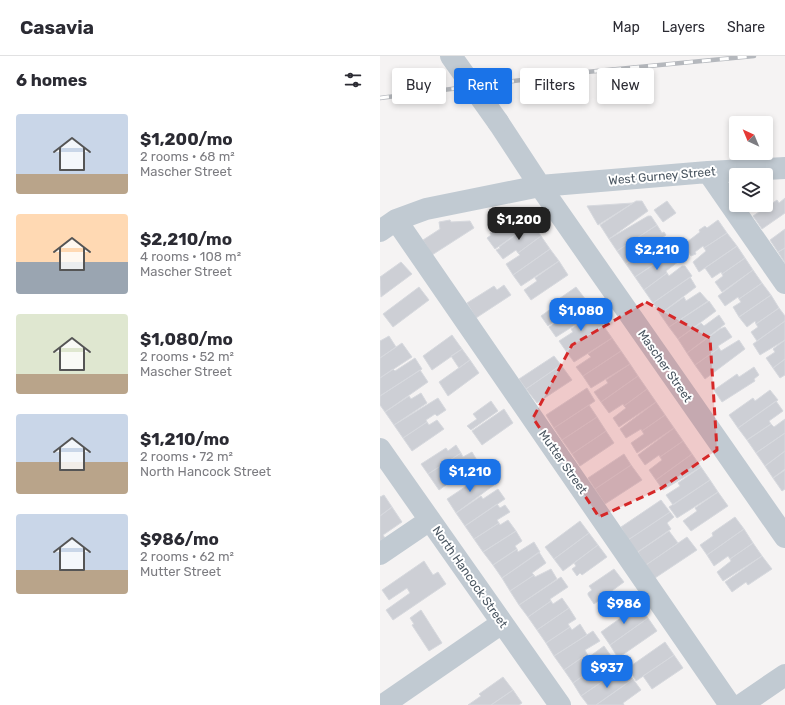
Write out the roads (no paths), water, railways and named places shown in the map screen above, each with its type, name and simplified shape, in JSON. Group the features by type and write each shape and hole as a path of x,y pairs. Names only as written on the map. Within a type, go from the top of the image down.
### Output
{"street":[{"name":"Mascher Street","path":"451,56 785,537"},
{"name":"West Gurney Street","path":"388,226 426,209 540,186 708,172 785,168"},
{"path":"708,172 785,283"},
{"name":"Mutter Street","path":"388,226 730,705"},
{"name":"North Hancock Street","path":"380,449 560,705"},
{"path":"380,554 430,520"},
{"path":"383,705 502,623"},
{"path":"741,705 785,675"}],"railway":[{"path":"380,98 576,73 754,56"}]}
